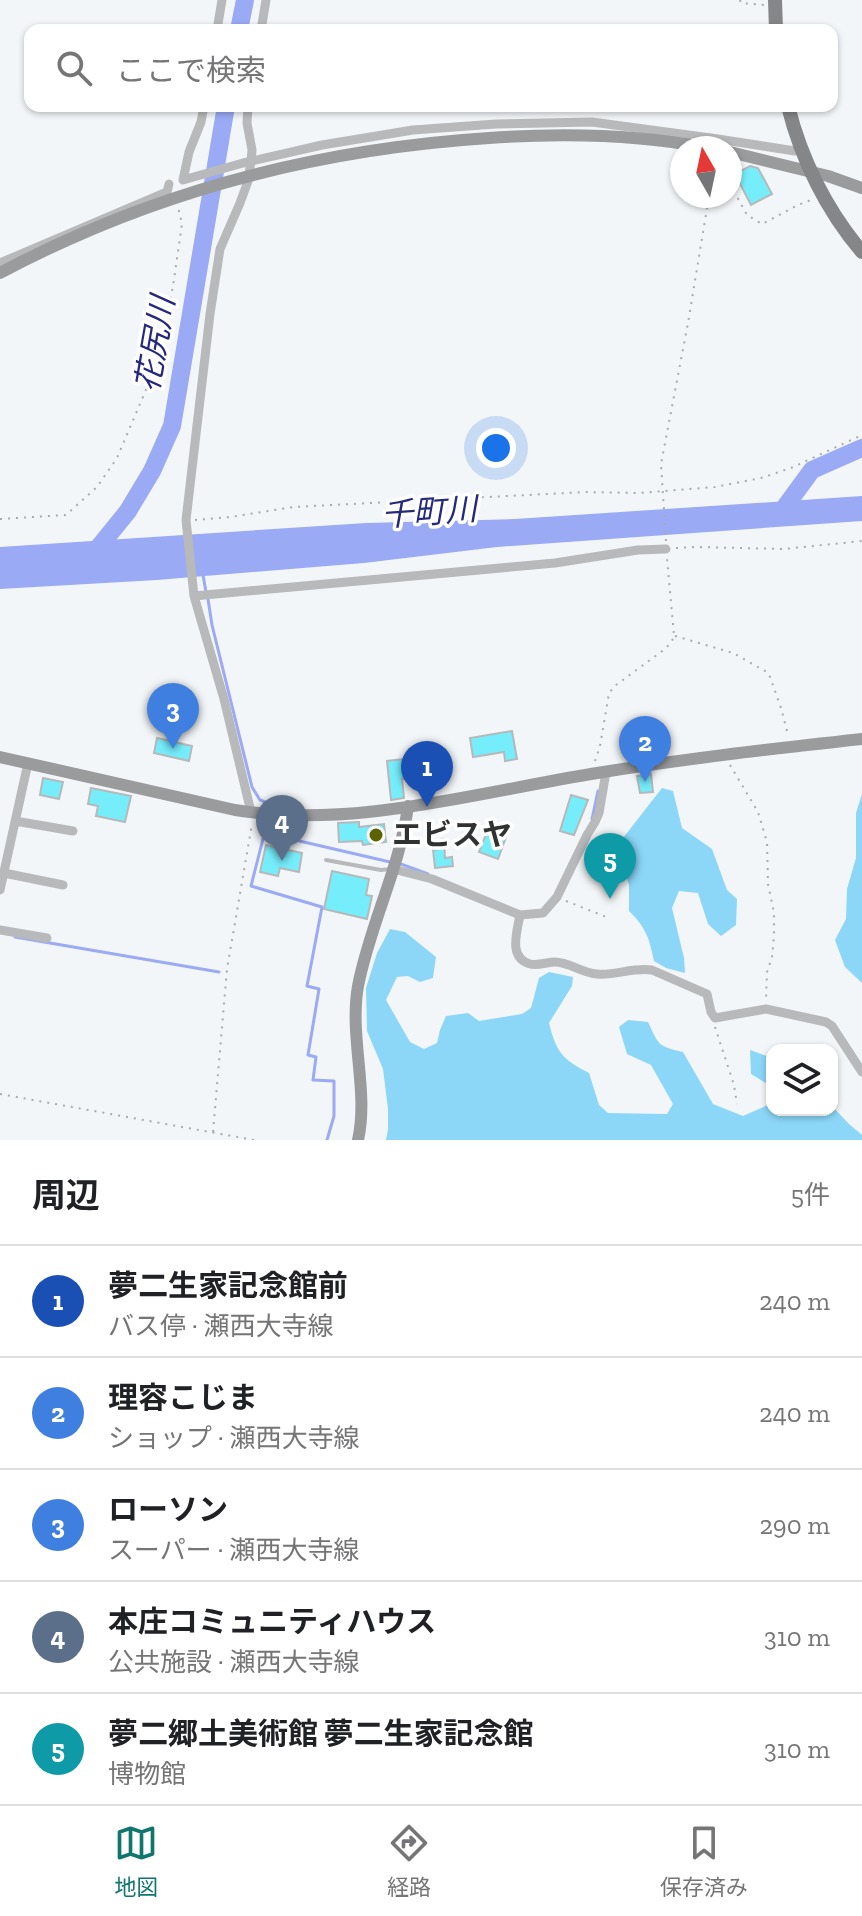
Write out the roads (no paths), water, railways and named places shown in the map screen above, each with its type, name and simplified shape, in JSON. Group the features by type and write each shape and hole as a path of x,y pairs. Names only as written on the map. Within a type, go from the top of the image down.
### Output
{"main road":[{"path":"775,3 776,24"},
{"path":"790,112 801,151 822,194 862,252"},
{"path":"0,273 75,237 167,201 257,174 343,154 437,141 528,136 614,136 670,142"},
{"path":"742,155 862,186"},
{"path":"0,757 255,813 327,814 408,806 727,754 862,739"},
{"path":"358,1140 362,1112 355,1033 358,987 408,806"}],"street":[{"path":"218,24 222,0"},
{"path":"262,24 266,0"},
{"path":"203,112 183,180 322,145 413,130 510,124 592,122 801,151"},
{"path":"248,112 252,150 247,162 248,181 220,249 186,524 194,596 255,813"},
{"path":"0,263 167,192 169,184"},
{"path":"194,596 555,563 666,547"},
{"path":"0,890 28,763"},
{"path":"394,865 520,915 543,913 557,897 599,813 606,772"},
{"path":"15,821 73,831"},
{"path":"4,873 63,885"},
{"path":"520,915 516,952 519,959 529,964 555,962 601,975 652,970 707,994 715,1018 766,1009 826,1022 832,1026 862,1072"},
{"path":"0,930 47,938"}],"lane":[{"path":"326,860 381,870 394,865"}],"waterway":[{"name":"花尻川","path":"240,24 245,0"},
{"name":"花尻川","path":"90,558 128,511 152,471 172,426 225,112"},
{"path":"779,515 812,470 862,448"},
{"path":"203,575 206,592"},
{"path":"208,599 252,787 260,800 268,803 269,810"},
{"path":"592,819 598,791"},
{"path":"270,818 271,830 278,836 390,862"},
{"path":"271,830 264,835 251,886 322,907 307,986 319,989 308,1055 316,1057 313,1080 334,1081 334,1116 327,1140"},
{"path":"398,863 428,874"},
{"path":"15,937 219,972"}],"place":[{"name":"ローソン","path":"173,749"},
{"name":"理容こじま","path":"645,782"},
{"name":"夢二生家記念館前","path":"427,807"},
{"name":"エビスヤ","path":"376,835"},
{"name":"本庄コミュニティハウス","path":"282,861"},
{"name":"夢二郷土美術館 夢二生家記念館","path":"610,899"}],"water label":[{"name":"千町川","path":"429,512"}]}
